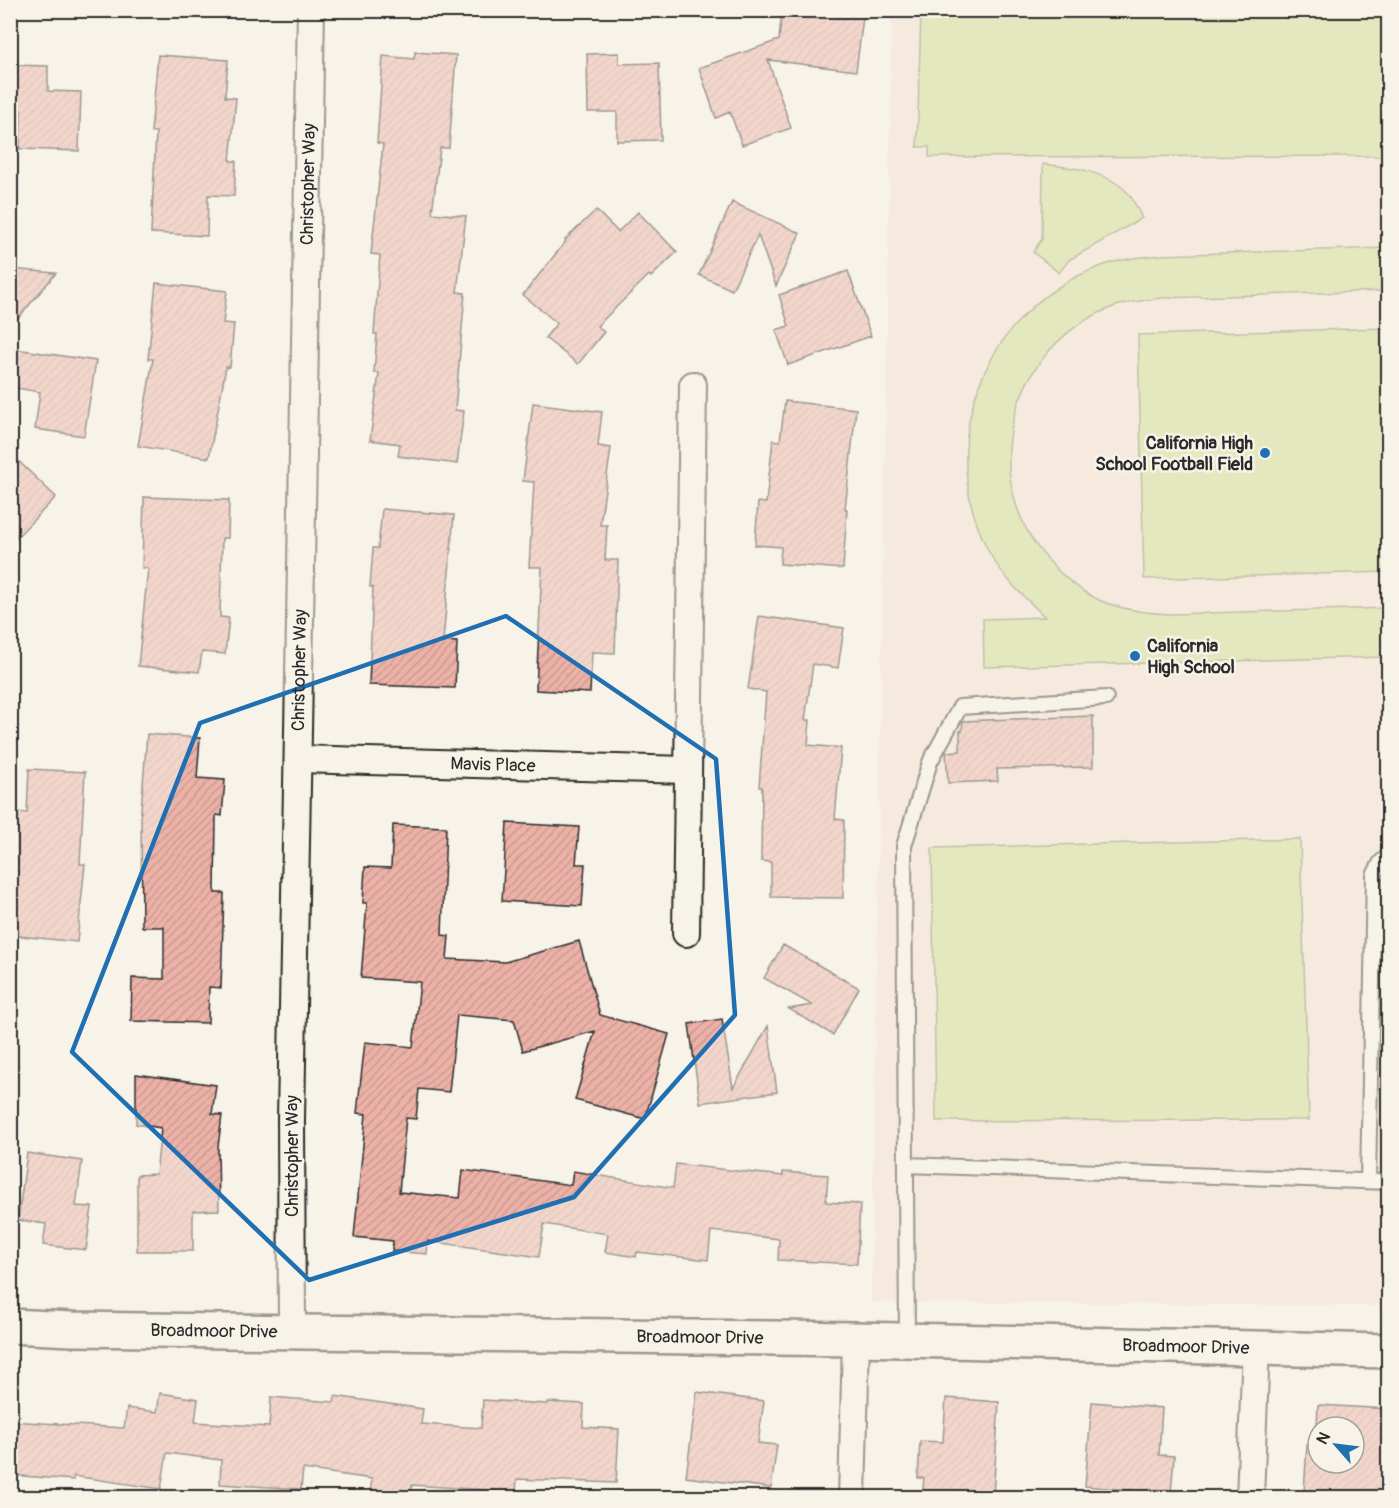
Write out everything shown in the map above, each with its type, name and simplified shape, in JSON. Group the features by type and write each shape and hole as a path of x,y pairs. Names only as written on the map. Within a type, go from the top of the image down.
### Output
{"street":[{"name":"Christopher Way","path":"292,1330 291,1119 311,10"},
{"path":"686,933 693,384"},
{"name":"Mavis Place","path":"298,759 687,770"},
{"name":"Broadmoor Drive","path":"10,1326 72,1329 292,1330 856,1339 1389,1351"},
{"path":"852,1497 856,1339"},
{"path":"1250,1497 1256,1347"}],"lane":[{"path":"907,1340 904,846 930,762 960,707 1106,698"},
{"path":"1368,1181 1374,875 1381,862 1389,856"},
{"path":"906,1165 1389,1182"}],"highlighted area":[{"path":"506,616 716,759 735,1015 574,1197 309,1280 72,1052 200,723"}],"shaded area":[{"name":"California High School","path":"892,11 1388,11 1388,1306 871,1302"}],"green space":[{"path":"921,11 1388,11 1388,156 929,157 929,147 917,147"},
{"path":"1043,164 1088,171 1110,180 1128,193 1142,218 1069,260 1059,273 1033,252 1042,239"},
{"path":"1388,248 1388,291 1162,298 1113,307 1077,326 1049,352 1027,383 1014,418 1009,455 1013,492 1026,528 1054,567 1092,596 1125,609 1170,614 1388,608 1388,657 984,667 983,619 1045,617 1007,579 989,552 973,510 966,467 968,425 980,384 999,347 1025,314 1059,287 1099,267 1130,259 1161,255"},
{"name":"California High School Football Field","path":"1388,328 1388,572 1144,579 1138,335"},
{"path":"1300,839 1309,1120 936,1121 932,848"}],"building":[{"path":"782,10 864,10 856,71 768,60 791,128 742,145 730,112 716,118 699,68 779,40"},
{"path":"415,52 456,55 449,148 440,148 432,213 466,216 457,292 465,293 455,410 464,411 457,464 398,456 400,444 370,440 379,373 374,373 377,334 374,334 380,255 371,254 383,144 377,143 383,56 414,59"},
{"path":"619,53 619,64 659,63 661,140 617,141 617,112 588,112 587,54"},
{"path":"158,55 228,60 225,97 236,98 230,161 236,161 234,196 208,195 207,236 151,233 156,132 151,132"},
{"path":"10,65 48,66 48,91 81,92 79,151 20,149 21,110 10,110"},
{"path":"732,202 800,233 776,286 758,235 732,290 699,275"},
{"path":"596,210 618,232 638,212 677,252 651,277 649,275 597,326 604,332 578,364 545,338 557,323 523,295 565,240"},
{"path":"10,269 56,273 10,328"},
{"path":"848,271 871,336 788,365 776,330 789,326 779,295"},
{"path":"156,283 227,291 223,323 234,324 230,367 226,367 209,458 138,446 153,359 148,359"},
{"path":"16,349 96,361 84,436 35,429 40,392 10,387"},
{"path":"785,401 856,409 845,509 847,509 843,569 780,564 781,547 755,545 758,502 766,503 773,440 780,441"},
{"path":"533,403 602,412 598,446 611,448 600,525 607,525 605,560 618,560 615,653 592,652 590,693 536,690 542,567 529,567 534,482 523,481"},
{"path":"10,453 56,497 10,544"},
{"path":"144,497 229,500 228,538 222,538 220,617 229,618 225,654 202,652 199,672 138,666 148,568 142,568"},
{"path":"382,509 454,515 443,641 457,642 455,688 369,685 373,587 370,587 373,548 378,548"},
{"path":"759,616 844,628 838,668 813,664 805,720 810,720 808,745 841,748 835,819 844,820 843,898 771,897 771,862 761,861 762,787 759,787 766,692 748,689"},
{"path":"1093,716 1093,767 997,769 998,781 948,783 946,752 960,751 960,731 962,731 963,721"},
{"path":"147,734 200,738 197,778 225,780 222,816 216,815 215,893 224,893 221,988 209,987 208,1023 131,1021 132,978 164,979 164,927 142,927 141,810"},
{"path":"29,769 85,772 80,864 85,864 77,942 10,935 10,811 27,813"},
{"path":"507,823 579,827 576,864 585,864 582,906 502,901"},
{"path":"393,825 446,827 442,935 449,936 447,959 505,962 579,941 600,1015 669,1034 645,1119 575,1100 595,1031 523,1051 514,1020 457,1015 449,1092 419,1089 416,1119 406,1118 399,1192 460,1198 463,1170 571,1185 573,1171 673,1188 676,1164 783,1176 783,1172 828,1175 826,1202 860,1204 857,1264 778,1260 779,1239 711,1231 708,1260 637,1252 636,1257 605,1252 608,1234 544,1224 539,1257 428,1241 427,1254 392,1251 393,1241 354,1237 366,1114 357,1113 365,1042 413,1047 420,982 361,978 367,903 363,903 365,867 391,868"},
{"path":"783,945 859,988 833,1035 789,1009 812,1005 764,978"},
{"path":"722,1019 733,1088 768,1026 777,1092 700,1103 689,1024"},
{"path":"136,1074 216,1085 212,1114 222,1115 218,1147 219,1210 193,1211 193,1251 137,1251 137,1175 156,1174 161,1128 136,1124"},
{"path":"27,1153 82,1161 76,1206 92,1207 86,1250 43,1245 46,1224 18,1220"},
{"path":"697,1392 764,1401 758,1443 777,1445 771,1488 686,1477"},
{"path":"160,1393 198,1399 195,1422 269,1427 271,1397 334,1402 335,1396 423,1409 421,1424 481,1428 483,1400 584,1404 583,1427 619,1429 616,1483 517,1479 516,1492 412,1485 411,1497 370,1492 372,1479 303,1469 301,1489 220,1484 221,1460 167,1453 161,1489 74,1476 73,1480 10,1475 10,1421 124,1428 127,1408 157,1412"},
{"path":"946,1398 999,1402 993,1497 922,1497 924,1478 918,1478 920,1441 943,1442"},
{"path":"1092,1402 1162,1408 1159,1455 1174,1456 1171,1494 1085,1486"},
{"path":"1318,1405 1389,1409 1386,1497 1304,1492 1306,1461 1306,1475 1366,1475 1366,1415 1318,1415"}],"place":[{"name":"California High School Football Field","path":"1265,453"},
{"name":"California High School","path":"1135,656"}]}
